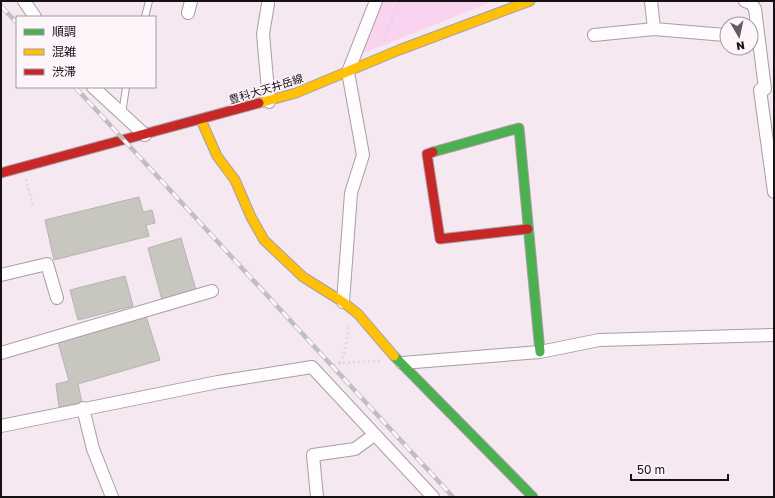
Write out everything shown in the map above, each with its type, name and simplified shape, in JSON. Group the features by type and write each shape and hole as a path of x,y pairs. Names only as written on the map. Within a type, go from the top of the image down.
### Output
{"street":[{"path":"24,1 34,16"},
{"path":"188,13 191,1"},
{"path":"348,306 351,193 362,155 348,72 376,1"},
{"name":"豊科大天井岳線","path":"1,172 269,102 320,85 399,50 530,1"},
{"path":"651,1 654,29"},
{"path":"744,1 751,3 755,9 765,89 760,90 774,192"},
{"path":"268,4 263,34 269,102"},
{"path":"594,35 654,29 719,35"},
{"path":"93,88 145,134"},
{"path":"201,120 217,156 235,180 251,216 264,240 303,277 348,306 400,362 533,497"},
{"path":"528,229 440,239 427,154 519,128 540,352"},
{"path":"1,275 47,264 57,298"},
{"path":"1,353 212,291"},
{"path":"400,362 540,352 599,340 774,335"},
{"path":"1,426 83,408 218,382 312,367 433,497"},
{"path":"83,408 93,450 112,497"},
{"path":"317,497 313,456 355,449 374,435"}],"lane":[{"path":"145,16 149,1"},
{"path":"122,114 126,88"}],"path":[{"path":"384,42 399,1"},
{"path":"26,179 33,206"},
{"path":"340,363 345,351 348,306"},
{"path":"312,367 340,363 400,362"}],"shaded area":[{"path":"379,1 494,1 356,56"}],"building":[{"path":"139,197 143,212 152,210 155,223 146,225 149,236 54,260 45,220"},
{"path":"181,238 196,290 162,300 148,248"},
{"path":"125,276 133,306 78,320 70,290"},
{"path":"146,316 160,360 78,384 82,403 59,407 56,384 69,381 58,342"}],"railway":[{"path":"1,6 16,22"},
{"path":"76,88 453,497"}],"traffic: fast":[{"path":"433,152 519,128 540,352"},
{"path":"394,356 533,497"}],"traffic: slow":[{"path":"259,103 296,93 399,50 530,1"},
{"path":"201,120 217,156 235,180 251,217 264,240 303,277 343,302 358,314 394,356"}],"traffic: jam":[{"path":"1,173 259,103"},
{"path":"433,152 427,154 440,239 528,229"}]}
